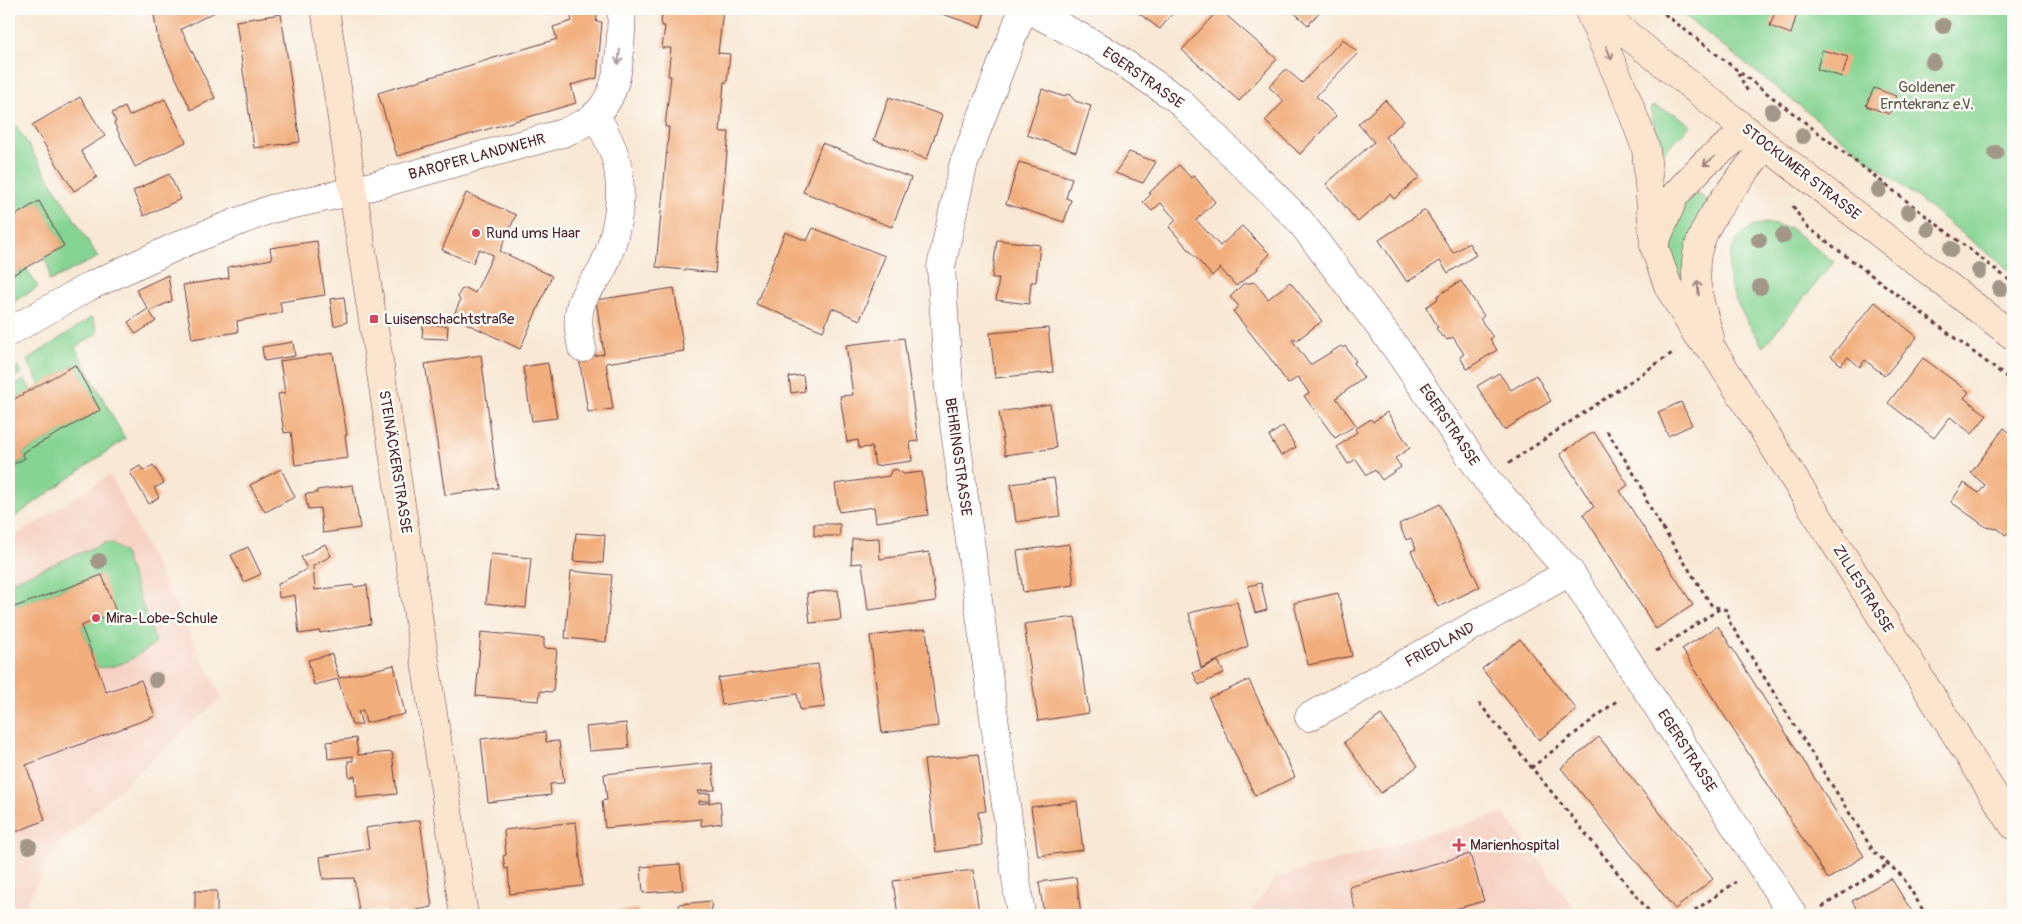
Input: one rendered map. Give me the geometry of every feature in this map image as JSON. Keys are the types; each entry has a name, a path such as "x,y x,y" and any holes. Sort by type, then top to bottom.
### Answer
{"main road":[{"name":"STEINÄCKERSTRASSE","path":"324,9 354,190 464,915"},
{"name":"STOCKUMER STRASSE","path":"1588,9 1618,28 1756,138 2013,336"},
{"name":"ZILLESTRASSE","path":"1588,9 1625,93 1646,149 1654,246 1668,286 2013,825"},
{"path":"1654,246 1675,195 1705,163 1756,138"},
{"name":"ZILLESTRASSE","path":"1706,344 1696,263 1700,238 1756,138"}],"street":[{"name":"BAROPER LANDWEHR","path":"354,190 563,133 596,114 611,94 619,58 622,9"},
{"name":"BEHRINGSTRASSE","path":"1022,915 949,387 941,267 963,166 1023,9"},
{"name":"EGERSTRASSE","path":"1028,9 1103,49 1177,99 1300,221 1396,348 1486,479 1570,572 1805,913"},
{"path":"582,348 577,314 586,293 603,270 619,210 620,182 614,154 596,114"},
{"path":"9,332 88,286 186,242 271,210 354,190"},
{"name":"FRIEDLAND","path":"1309,717 1570,572"}],"path":[{"path":"1658,9 2013,283"},
{"path":"1805,225 2013,382"},
{"path":"1486,479 1706,344"},
{"path":"1607,431 1641,485 1647,502 1655,516 1712,606 1722,607 1727,610 1730,623 1874,852 1902,876 1926,915"},
{"path":"1653,653 1722,607"},
{"path":"1531,768 1626,692"},
{"path":"1479,703 1652,915"},
{"path":"1805,913 1888,864"},
{"path":"1688,915 1737,882"}],"shaded area":[{"name":"Mira-Lobe-Schule","path":"110,475 222,697 55,847 21,915 9,915 9,540"},
{"name":"Marienhospital","path":"1504,813 1579,915 1248,915 1276,878"}],"green space":[{"name":"Goldener Erntekranz e.V.","path":"1676,9 2013,9 2013,273"},
{"path":"1654,106 1675,114 1691,125 1661,155 1650,109"},
{"path":"12,119 98,257 49,281 49,268 43,257 64,246 39,202 9,219 9,121"},
{"path":"1697,193 1710,202 1685,285 1678,288 1671,261 1671,250 1682,211 1691,197"},
{"path":"1765,223 1790,228 1834,262 1763,347 1736,300 1731,287 1729,261 1733,248 1742,234 1749,228"},
{"path":"26,268 38,287 9,305 9,277"},
{"path":"92,317 98,330 95,335 75,347 125,439 13,518 9,510 9,467 25,459 22,453 100,410 75,365 40,385 27,360"},
{"path":"18,366 22,373 13,378 17,384 25,380 31,390 9,402 9,372"},
{"path":"104,543 112,544 123,551 156,643 121,664 97,667 81,626 115,612 101,575 9,609 9,583"}],"building":[{"path":"153,9 221,9 181,29 215,98 191,110 158,40"},
{"path":"568,9 599,9 596,22 602,22 597,78 571,85 576,103 397,156 378,93 557,39 553,27 572,21"},
{"path":"662,9 723,10 718,53 730,54 727,82 724,82 720,132 729,132 715,273 656,267 669,127 665,127 671,76 668,76 671,48 662,48 665,26 661,26"},
{"path":"928,9 986,9 980,27"},
{"path":"1133,9 1176,9 1160,29"},
{"path":"1219,9 1277,59 1239,101 1182,50"},
{"path":"1290,9 1322,9 1308,25"},
{"path":"1776,9 1785,9 1797,14 1791,34 1770,26"},
{"path":"281,14 300,142 254,148 236,21"},
{"path":"1343,39 1358,53 1316,96 1336,116 1300,154 1265,121 1284,101 1269,87 1286,69 1302,83"},
{"path":"1822,50 1848,57 1842,77 1817,69"},
{"path":"1874,88 1896,96 1889,114 1866,106"},
{"path":"1042,89 1062,96 1069,94 1075,101 1091,106 1076,152 1027,135"},
{"path":"80,97 105,136 81,151 97,177 74,191 32,125"},
{"path":"889,97 942,115 927,159 874,140"},
{"path":"165,99 186,142 135,167 114,123 116,122 112,113 125,107 129,116"},
{"path":"1385,100 1404,121 1385,137 1420,177 1394,199 1390,194 1358,222 1326,184 1374,142 1358,124"},
{"path":"822,143 911,178 892,227 803,192"},
{"path":"1129,152 1156,162 1143,183 1115,173"},
{"path":"1019,162 1072,178 1066,198 1071,200 1064,222 1006,204"},
{"path":"1179,165 1191,178 1194,176 1215,202 1196,220 1220,246 1242,226 1270,254 1258,269 1236,286 1220,268 1212,276 1169,227 1176,220 1161,203 1152,211 1143,202 1151,194 1149,193"},
{"path":"169,174 181,199 144,216 133,191"},
{"path":"466,193 516,215 500,251 552,276 520,349 453,317 460,301 458,296 461,290 466,288 475,293 493,255 479,249 473,263 442,250"},
{"path":"39,201 64,246 9,277 9,219"},
{"path":"1425,210 1453,253 1469,243 1476,255 1448,273 1440,261 1407,282 1379,240"},
{"path":"813,228 885,256 860,320 832,308 823,331 756,304 785,232 807,241"},
{"path":"997,240 1040,245 1036,282 1031,282 1029,304 996,300 999,278 992,278"},
{"path":"317,241 325,295 280,302 282,313 237,321 238,332 192,339 183,285 229,278 228,267 272,259 270,248"},
{"path":"168,275 172,301 149,311 156,321 136,334 128,322 148,309 136,290"},
{"path":"1461,281 1484,316 1480,319 1493,337 1490,339 1497,350 1467,369 1460,357 1464,354 1453,337 1447,340 1444,336 1442,337 1426,307 1438,299 1437,296"},
{"path":"1255,282 1268,299 1290,282 1322,321 1296,341 1295,338 1292,340 1310,365 1341,346 1343,348 1345,346 1356,361 1353,363 1364,378 1336,398 1356,425 1335,438 1304,396 1309,393 1298,377 1288,384 1233,311 1239,306 1230,297 1243,284"},
{"path":"674,288 684,351 606,363 613,409 588,412 579,358 604,354 596,300"},
{"path":"344,297 347,322 334,326 330,299"},
{"path":"1875,302 1917,337 1885,376 1865,360 1860,367 1848,357 1841,365 1831,356"},
{"path":"423,324 448,326 447,339 422,338"},
{"path":"1048,328 1053,372 995,378 990,333"},
{"path":"904,338 918,441 910,442 912,461 875,466 872,447 859,448 858,440 847,442 840,396 853,395 846,345"},
{"path":"293,342 295,356 264,361 262,347"},
{"path":"333,353 347,435 345,435 348,458 295,465 291,432 284,433 278,394 285,393 280,361"},
{"path":"481,355 498,488 445,495 425,364"},
{"path":"1923,358 1969,392 1964,398 1987,415 1972,434 1950,417 1934,438 1888,403"},
{"path":"548,363 557,418 532,421 523,367"},
{"path":"75,365 100,410 22,453 25,458 9,467 9,402"},
{"path":"1499,373 1511,390 1536,375 1551,401 1504,430 1477,386"},
{"path":"803,375 805,391 791,393 789,377"},
{"path":"1681,402 1692,425 1668,436 1658,412"},
{"path":"1050,404 1056,448 1005,455 999,412"},
{"path":"1387,412 1410,448 1395,458 1401,467 1382,480 1375,470 1367,475 1356,459 1348,464 1337,447 1357,432 1355,429 1371,419 1373,422"},
{"path":"1283,426 1296,447 1281,456 1269,436"},
{"path":"2004,428 2013,435 2013,526 2006,535 1998,529 1986,527 1951,502 1964,483 1979,493 1985,485 1971,473"},
{"path":"1594,432 1628,485 1620,491 1693,605 1656,629 1583,514 1594,507 1560,454"},
{"path":"153,465 164,483 154,488 159,497 149,504 130,472 140,466 143,471"},
{"path":"281,469 295,497 265,512 250,485"},
{"path":"896,469 904,474 922,472 928,515 876,522 874,507 839,512 835,484 889,476 891,471"},
{"path":"1054,478 1060,516 1016,522 1011,484"},
{"path":"353,485 360,528 323,533 320,508 308,509 305,494 317,493 317,490"},
{"path":"1440,504 1480,587 1438,607 1411,551 1416,549 1411,538 1406,540 1399,524"},
{"path":"814,524 840,524 840,536 814,536"},
{"path":"576,533 605,535 603,563 573,561"},
{"path":"879,538 880,559 929,552 936,601 868,610 862,563 851,564 852,539"},
{"path":"325,544 331,556 313,566 315,590 367,585 371,624 320,633 320,631 299,634 295,595 279,598 278,584 307,569 301,557"},
{"path":"1069,544 1074,585 1023,592 1017,551"},
{"path":"248,547 261,574 244,582 231,555"},
{"path":"491,554 531,558 526,608 486,603"},
{"path":"571,571 612,575 606,642 565,638"},
{"path":"102,575 116,612 81,626 106,692 141,680 155,716 26,765 45,820 9,835 9,609"},
{"path":"1261,583 1267,610 1255,613 1248,586"},
{"path":"838,590 841,620 810,623 807,593"},
{"path":"1338,593 1352,656 1308,665 1294,603"},
{"path":"1237,602 1248,646 1201,668 1189,613"},
{"path":"1075,617 1089,713 1038,721 1024,624"},
{"path":"1718,626 1864,856 1828,879 1682,649"},
{"path":"926,629 938,726 882,733 870,636"},
{"path":"481,632 544,638 544,648 557,649 553,692 540,691 539,701 476,696"},
{"path":"1520,639 1577,710 1539,740 1482,669"},
{"path":"332,654 339,678 394,665 405,714 366,723 363,710 358,711 362,725 352,725 338,679 314,685 308,660"},
{"path":"1218,661 1224,673 1199,685 1193,673"},
{"path":"818,664 825,707 800,710 797,694 722,705 718,678"},
{"path":"1249,680 1295,777 1255,796 1209,698"},
{"path":"1381,715 1418,766 1381,793 1344,742"},
{"path":"626,723 629,748 589,751 586,727"},
{"path":"545,732 546,742 559,741 564,783 550,784 551,795 488,802 481,739"},
{"path":"1599,737 1713,879 1675,909 1561,768"},
{"path":"356,738 358,755 392,752 397,794 357,798 355,776 349,777 348,761 353,761 353,756 328,759 327,742"},
{"path":"978,754 986,811 978,812 982,845 936,852 924,760"},
{"path":"712,763 715,790 698,791 698,794 710,793 710,801 699,801 699,804 720,801 722,823 701,826 701,819 605,828 602,801 607,800 604,774"},
{"path":"1077,801 1083,850 1038,856 1031,807"},
{"path":"420,820 432,907 416,910 417,915 405,915 404,911 386,914 386,910 359,911 354,878 323,879 320,857 369,849 366,828"},
{"path":"576,822 583,886 510,894 508,868 505,869 503,856 506,855 504,830"},
{"path":"1470,854 1484,901 1433,915 1357,915 1349,887"},
{"path":"680,864 683,890 643,893 641,867"},
{"path":"973,870 979,913 962,915 898,915 893,881"},
{"path":"1076,877 1081,915 1044,915 1039,882"},
{"path":"1891,878 1914,915 1860,915 1852,901"},
{"path":"195,891 217,891 217,914 195,914"},
{"path":"711,901 712,915 680,915 679,904"},
{"path":"638,909 639,915 612,915 611,912"},
{"path":"1740,909 1744,915 1730,915"},
{"path":"359,911 359,915 313,915 313,912"}],"place":[{"name":"Rund ums Haar","path":"476,233"},
{"name":"Luisenschachtstraße","path":"374,319"},
{"name":"Mira-Lobe-Schule","path":"96,618"},
{"name":"Marienhospital","path":"1459,845"}]}
